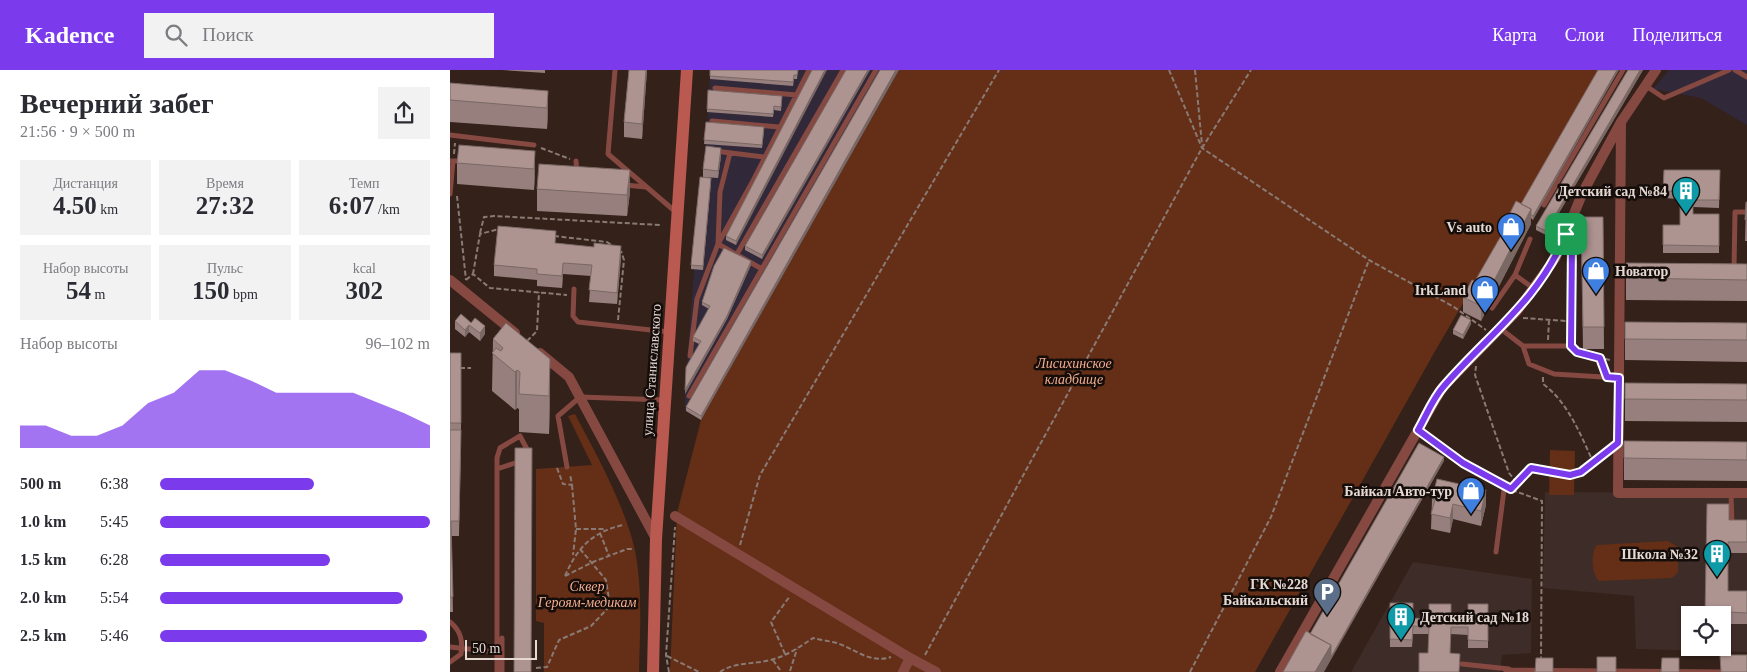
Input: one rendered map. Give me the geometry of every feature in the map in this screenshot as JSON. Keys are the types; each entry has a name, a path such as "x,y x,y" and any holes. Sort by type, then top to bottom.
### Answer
{"main road":[{"name":"улица Станиславского","path":"653,672 656,539 687,70"}],"street":[{"path":"1280,672 1442,388 1517,311 1556,257 1583,192 1621,122 1656,70"},
{"path":"1621,122 1624,271 1619,362 1618,493 1747,493"},
{"path":"450,280 463,284 529,345 569,377 656,539"},
{"path":"676,516 906,656 919,668 936,672"},
{"path":"903,672 906,656"}],"lane":[{"path":"615,70 608,154 677,214"},
{"path":"690,356 697,299 718,244 809,70"},
{"path":"737,254 843,70"},
{"path":"689,396 876,70"},
{"path":"1544,205 1623,70"},
{"path":"1646,85 1664,98 1729,70"},
{"path":"1735,70 1747,76"},
{"path":"715,88 796,95"},
{"path":"712,121 779,127"},
{"path":"453,136 534,145"},
{"path":"708,150 764,157"},
{"path":"718,244 720,192 730,153"},
{"path":"450,194 451,161 473,162"},
{"path":"576,161 577,181"},
{"path":"617,184 646,187"},
{"path":"1734,272 1735,212 1747,212"},
{"path":"1492,308 1515,275 1530,239"},
{"path":"718,244 762,269"},
{"path":"1724,272 1740,272"},
{"path":"1515,275 1533,288"},
{"path":"574,289 573,316 578,322 669,332"},
{"path":"1523,346 1571,346 1572,296"},
{"path":"1497,332 1511,337 1523,346 1529,364 1543,370 1554,374 1619,378"},
{"path":"568,468 558,416 580,397 665,400"},
{"path":"1418,430 1463,463 1493,478 1503,486 1496,552"},
{"path":"497,469 521,462 529,453 520,436 500,448 497,469 497,672"},
{"path":"1731,493 1732,525"},
{"path":"450,622 455,626 463,641 461,654 450,662"},
{"path":"502,638 502,672"},
{"path":"450,648 496,652"},
{"path":"1462,664 1529,671 1736,672"},
{"path":"1506,672 1506,670 1513,670"}],"path":[{"path":"738,552 760,475 998,70"},
{"path":"1169,70 1202,148 1369,260 1497,332"},
{"path":"1195,70 1202,148"},
{"path":"919,668 1202,148 1251,70"},
{"path":"451,161 453,136"},
{"path":"534,145 576,161"},
{"path":"450,194 457,194 463,284"},
{"path":"463,284 473,274 484,217 660,224"},
{"path":"480,234 497,229 506,230"},
{"path":"1566,234 1572,243 1572,296"},
{"path":"552,236 607,242 622,251 624,260 618,327"},
{"path":"1190,672 1271,517 1369,260"},
{"path":"473,274 490,288 574,296"},
{"path":"529,345 537,332 539,292"},
{"path":"1511,337 1522,318 1571,321"},
{"path":"1548,346 1549,320"},
{"path":"1571,346 1577,352 1619,362"},
{"path":"1478,352 1475,375 1510,473 1517,483"},
{"path":"1600,358 1607,377"},
{"path":"453,368 471,368"},
{"path":"1543,370 1543,384 1554,392 1584,441 1593,463"},
{"path":"1541,670 1542,501 1511,489 1531,468 1570,475 1581,472 1618,443"},
{"path":"557,468 563,484 572,485"},
{"path":"568,468 572,485 576,529 573,556 565,576 593,562 633,550"},
{"path":"669,672 666,655 676,516"},
{"path":"576,529 606,529 623,525"},
{"path":"573,556 606,529"},
{"path":"600,533 610,556"},
{"path":"536,668 547,667 559,640 591,626 610,606 606,580 593,562 580,549"},
{"path":"785,654 771,622 796,588"},
{"path":"720,672 728,667 773,660 798,648 813,638 838,643 858,654 882,660 906,656"},
{"path":"790,671 798,648"},
{"path":"666,655 698,672"},
{"path":"773,660 780,670"}],"shaded area":[{"path":"710,70 899,70 701,420 685,410 685,390 694,270 691,269 700,181 702,181 706,154"},
{"path":"1669,70 1747,70 1747,125 1701,98 1653,89"},
{"path":"1545,492 1747,493 1747,652 1731,652 1731,606 1681,606 1681,650 1636,649 1634,596 1543,588"},
{"path":"1413,562 1532,579 1531,653 1502,655 1500,672 1351,672"}],"green space":[{"name":"Лисихинское кладбище","path":"899,70 1599,70 1434,353 1255,672 670,672 677,513 701,420"},
{"name":"Сквер Героям-медикам","path":"575,414 612,487 625,517 634,548 640,601 639,672 544,672 544,623 536,621 536,469 592,465 568,416"},
{"path":"1550,450 1575,451 1574,495 1549,495"},
{"path":"1668,541 1678,547 1678,572 1672,578 1599,581 1595,574 1593,569 1593,553 1597,545"}],"building":[{"path":"629,70 646,70 642,124 624,122"},
{"path":"710,70 798,70 797,75 794,75 793,82 710,76"},
{"path":"812,70 825,70 736,241 726,236"},
{"path":"846,70 868,70 762,255 745,246"},
{"path":"880,70 896,70 701,416 686,407"},
{"path":"1598,70 1617,70 1533,216 1531,215 1531,209 1521,204"},
{"path":"1628,70 1640,70 1546,231 1536,226"},
{"path":"450,83 548,91 547,108 450,100"},
{"path":"708,90 782,96 781,107 774,106 773,114 707,109"},
{"path":"706,122 764,127 762,145 704,140"},
{"path":"459,145 535,151 534,169 457,163"},
{"path":"706,146 721,148 718,171 703,169"},
{"path":"539,164 630,170 627,195 537,189"},
{"name":"Детский сад №84","path":"1664,170 1720,170 1719,200 1693,200 1693,214 1719,214 1719,246 1663,245 1663,225 1680,225 1680,191 1663,191"},
{"path":"700,177 711,178 703,266 691,265"},
{"path":"1516,201 1531,209 1481,306 1463,297 1472,280 1475,281 1509,222 1506,221"},
{"path":"1746,202 1747,220 1745,220"},
{"path":"1581,217 1603,217 1604,327 1583,327"},
{"path":"498,226 556,231 555,243 594,247 594,243 621,246 617,293 589,290 592,265 563,263 562,276 537,274 537,269 494,265"},
{"path":"724,248 751,261 727,316 685,390 686,367 701,341 693,337 710,306 702,302 714,266"},
{"path":"1626,263 1747,264 1747,280 1626,278"},
{"path":"461,314 471,323 475,318 485,326 480,333 469,325 465,330 455,321"},
{"path":"1461,315 1471,320 1463,335 1453,330"},
{"path":"1625,322 1747,323 1747,340 1625,339"},
{"path":"506,323 550,359 549,396 519,394 520,372 517,370 515,372 492,353 496,348 501,351 503,348 493,339"},
{"path":"450,353 461,353 461,423 450,423"},
{"path":"1625,383 1747,384 1747,400 1625,399"},
{"path":"450,430 461,430 459,521 451,521 453,597 450,597"},
{"path":"1624,441 1747,442 1747,460 1624,458"},
{"path":"1419,443 1444,457 1331,657 1331,645 1310,634"},
{"path":"515,448 532,448 531,672 514,672"},
{"path":"1437,479 1486,490 1481,511 1453,504 1450,518 1431,514 1435,500 1432,499"},
{"name":"Школа №32","path":"1707,504 1729,504 1729,520 1747,520 1747,542 1728,542 1728,591 1747,591 1747,613 1731,612 1731,606 1705,606"},
{"name":"Детский сад №18","path":"1390,603 1413,603 1413,618 1429,619 1429,604 1451,604 1451,619 1468,619 1468,604 1488,604 1488,641 1468,640 1468,627 1451,627 1450,653 1460,654 1459,672 1419,672 1419,653 1428,653 1429,627 1413,626 1412,640 1390,639"},
{"path":"1306,631 1331,645 1315,672 1283,672"},
{"path":"1747,655 1747,672 1721,672 1720,656"},
{"path":"1597,657 1616,657 1616,672 1597,672"},
{"path":"1536,658 1553,658 1553,672 1535,672"},
{"path":"1662,658 1679,658 1679,672 1661,672"}],"place":[{"name":"Детский сад №84","path":"1686,215"},
{"name":"Vs auto","path":"1511,251"},
{"name":"Новатор","path":"1596,295"},
{"name":"IrkLand","path":"1485,314"},
{"name":"Байкал Авто-тур","path":"1471,515"},
{"name":"Школа №32","path":"1717,578"},
{"name":"ГК №228 Байкальский","path":"1327,616"},
{"name":"Детский сад №18","path":"1401,641"}],"route":[{"path":"1566,234 1572,243 1571,346 1577,352 1600,358 1607,377 1619,378 1618,443 1581,472 1570,475 1531,468 1511,489 1463,463 1418,430 1442,388 1517,311 1556,257 1566,234"}]}
